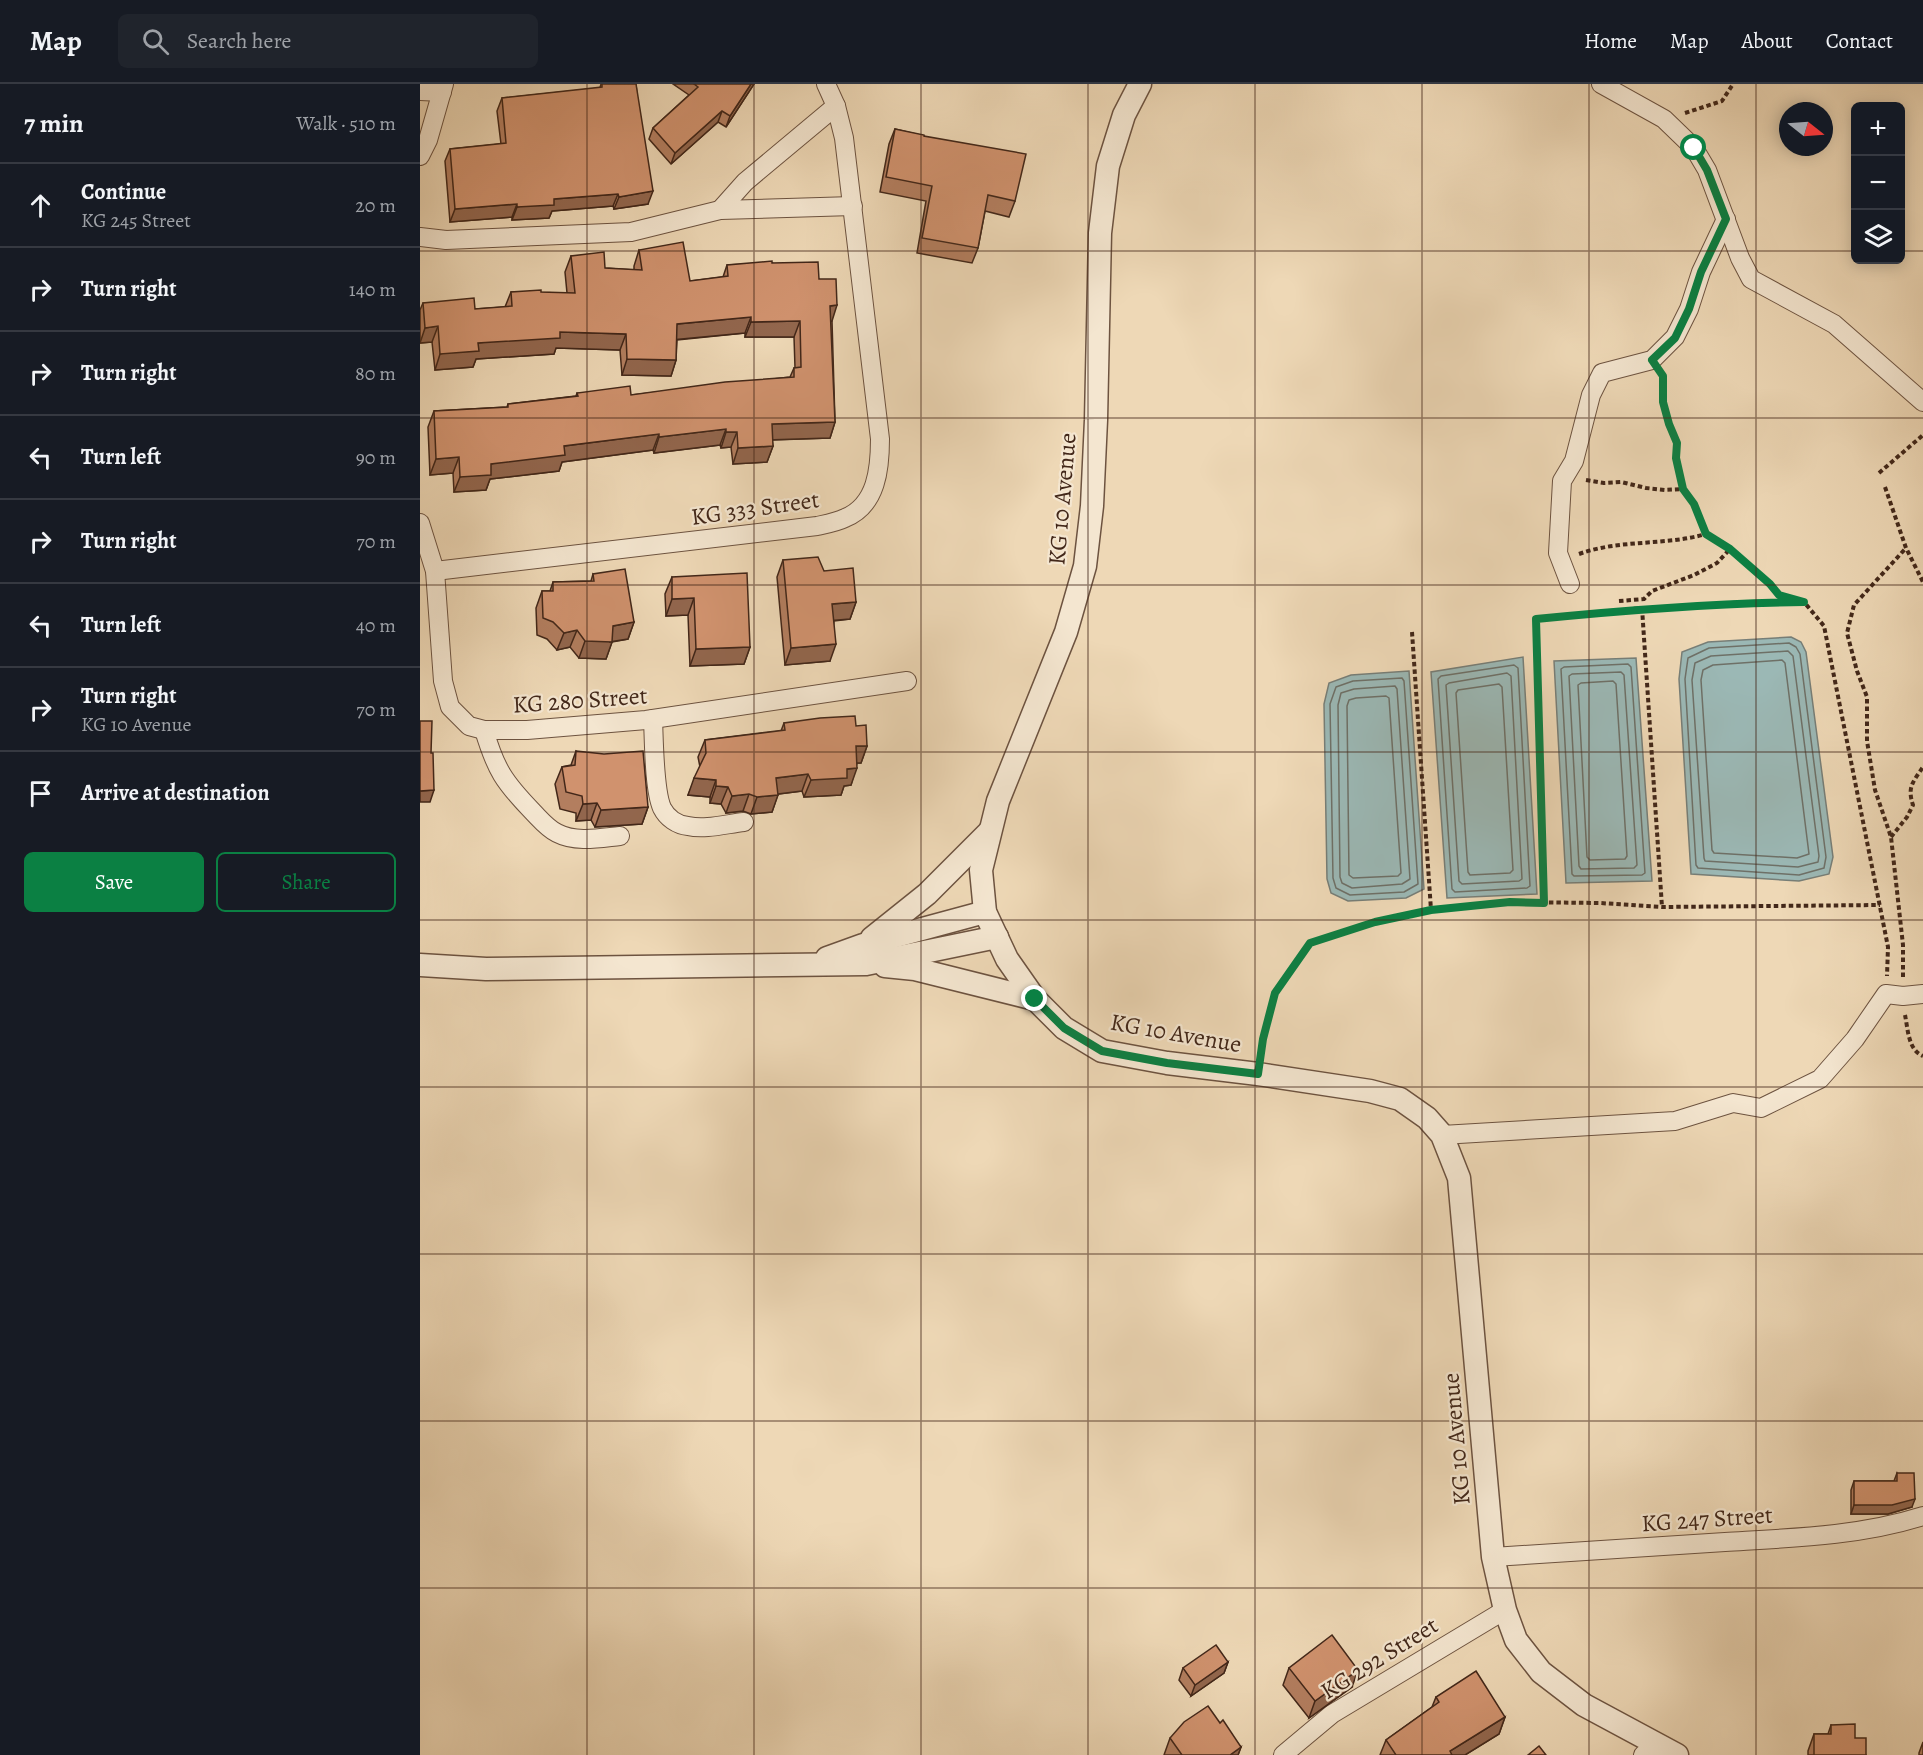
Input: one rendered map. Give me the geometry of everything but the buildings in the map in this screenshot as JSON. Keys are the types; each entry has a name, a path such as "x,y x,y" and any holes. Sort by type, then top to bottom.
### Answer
{"street":[{"name":"KG 333 Street","path":"435,571 817,526 847,518 864,505 875,486 880,466 880,439 844,138 836,106 826,84"},
{"name":"KG 10 Avenue","path":"1140,84 1124,115 1108,166 1100,233 1095,441 1092,506 1085,566 1066,632 998,801 981,870 985,912 1007,959 1035,999 1064,1028 1102,1051 1167,1063 1370,1091 1400,1099 1427,1118 1442,1135 1459,1178 1493,1557 1505,1610 1516,1640 1541,1672 1584,1705 1649,1750 1677,1755"},
{"path":"1601,84 1665,119 1694,148 1707,170 1740,258 1751,279 1834,324 1923,402"},
{"path":"420,91 443,88 428,140 420,156"},
{"path":"720,210 745,182 836,106"},
{"path":"420,237 446,240 631,232 720,210 853,206"},
{"path":"1570,584 1558,553 1562,481 1574,461 1591,395 1602,373 1652,360 1675,338 1689,309 1701,272 1726,219"},
{"name":"KG 280 Street","path":"420,523 435,571 443,681 450,708 469,726 484,730 527,730 653,720 907,681"},
{"path":"653,720 656,773 661,806 671,819 690,827 744,822"},
{"path":"484,730 498,771 511,790 546,825 558,833 575,838 620,836"},
{"path":"865,954 990,831"},
{"path":"865,954 985,912"},
{"path":"420,965 486,969 809,964 865,954 997,937"},
{"path":"865,954 1035,999"},
{"path":"1442,1135 1675,1121 1733,1103 1761,1108 1820,1078 1894,995 1923,994"},
{"name":"KG 247 Street","path":"1493,1557 1759,1540 1845,1532 1900,1524 1923,1516"},
{"name":"KG 292 Street","path":"1283,1755 1332,1714 1505,1610"}],"path":[{"path":"1665,119 1722,101 1733,84"},
{"path":"1652,360 1663,376 1663,402 1677,443 1676,458 1683,489 1694,504 1706,534 1730,549 1770,584 1779,595 1804,602 1824,626 1880,905 1894,995 1903,1007 1911,1045 1918,1054 1923,1056"},
{"path":"1878,473 1923,435"},
{"path":"1574,461 1576,487 1588,479 1604,483 1621,482 1646,488 1683,489"},
{"path":"1885,487 1906,548 1923,582"},
{"path":"1561,561 1586,552 1636,543 1685,540 1706,534"},
{"path":"1894,995 1903,945 1891,837 1875,790 1867,741 1867,697 1847,633 1854,605 1906,548"},
{"path":"1619,601 1644,599 1652,591 1694,575 1717,563 1730,549"},
{"path":"1544,903 1536,619 1642,608 1663,609 1726,603 1804,602"},
{"path":"1642,608 1662,907"},
{"path":"1412,632 1431,910"},
{"path":"1891,837 1914,805 1909,793 1923,767"},
{"path":"1258,1074 1263,1039 1275,993 1310,943 1375,922 1431,910 1510,902 1662,907 1880,905"}],"water":[{"path":"1791,637 1801,642 1806,652 1833,857 1829,874 1799,881 1691,874 1679,679 1682,652 1708,642"},
{"path":"1523,657 1537,894 1447,898 1431,672"},
{"path":"1636,658 1652,881 1566,883 1554,661"},
{"path":"1409,671 1424,889 1406,898 1348,901 1331,893 1327,879 1324,704 1329,683 1351,675"}],"route":[{"path":"1035,999 1064,1028 1102,1051 1167,1063 1258,1074 1263,1039 1275,993 1310,943 1375,922 1431,910 1510,902 1544,903 1536,619 1642,608 1663,609 1726,603 1804,602 1779,595 1770,584 1730,549 1706,534 1694,504 1683,489 1676,458 1677,443 1663,402 1663,376 1652,360 1675,338 1689,309 1701,272 1726,219 1707,170 1694,148"}]}
